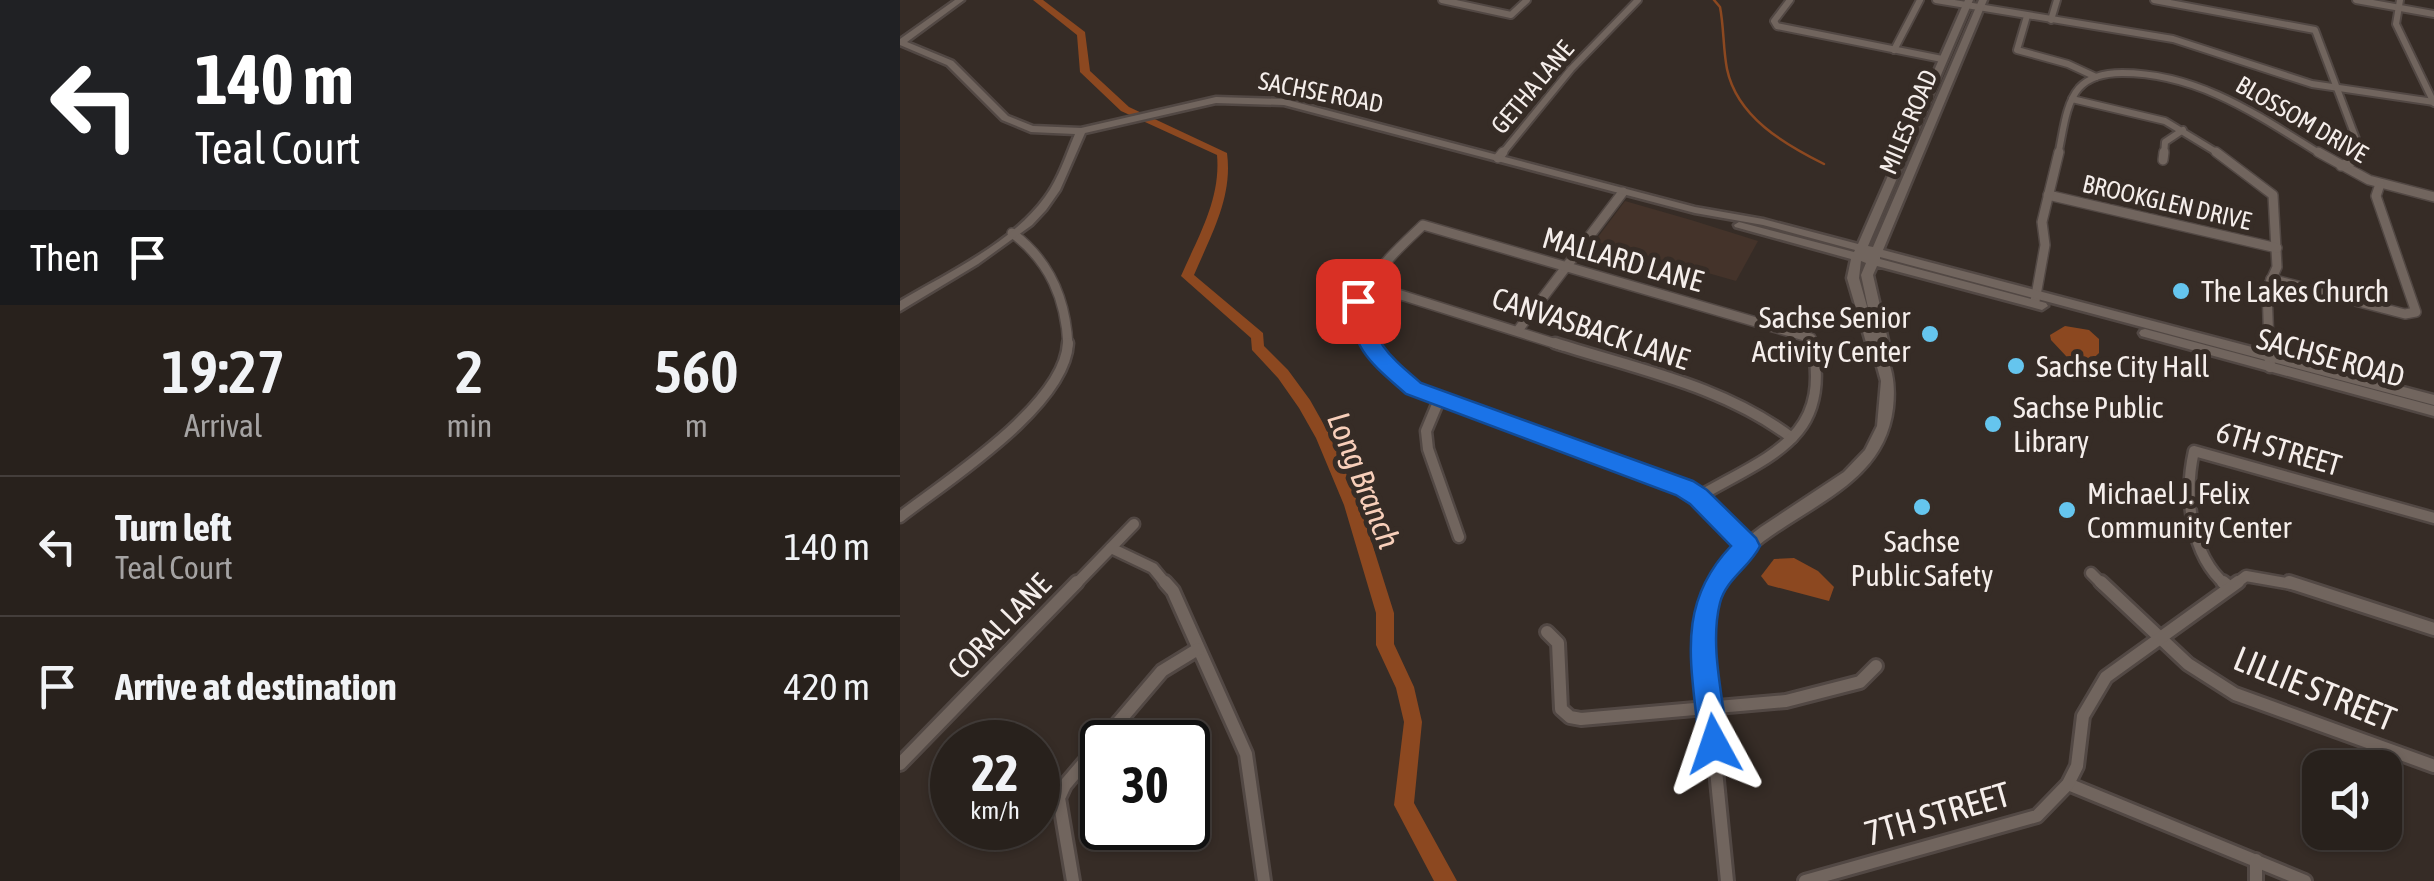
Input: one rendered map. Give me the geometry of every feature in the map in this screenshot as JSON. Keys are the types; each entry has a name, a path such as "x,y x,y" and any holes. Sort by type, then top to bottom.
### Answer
{"main road":[{"path":"900,42 960,0"},
{"name":"MILES ROAD","path":"1859,253 1968,3"},
{"name":"MILES ROAD","path":"1874,257 1982,4"},
{"name":"SACHSE ROAD","path":"900,42 950,63 1015,124 1042,131 1081,131 1216,100 1266,100 1695,210 1774,236 1859,253 2270,362 2434,400"},
{"path":"1922,104 1938,108"},
{"path":"1710,710 1704,639 1707,603 1721,574 1748,546 1825,495 1864,462 1886,425 1888,383 1853,278 1859,253"},
{"path":"1874,257 1866,282 1884,349 1880,354"},
{"name":"SACHSE ROAD","path":"2270,362 2434,411"}],"street":[{"path":"1442,0 1511,15 1527,0"},
{"name":"GETHA LANE","path":"1498,158 1523,132 1563,78 1638,0"},
{"path":"1790,0 1774,21 1777,26 1942,60"},
{"path":"1894,50 1920,0"},
{"path":"1936,0 1982,4 2026,16 2174,38 2294,78 2434,103"},
{"path":"2051,20 2057,0"},
{"path":"2154,0 2316,30 2358,144 2355,160 2341,166"},
{"path":"2356,0 2400,4 2434,14"},
{"path":"2400,4 2396,24 2434,103"},
{"path":"2026,16 2016,50 2068,64 2096,77"},
{"name":"BLOSSOM DRIVE","path":"2096,77 2140,73 2203,87 2254,111 2341,166 2380,184 2434,197"},
{"path":"2036,300 2045,245 2042,222 2072,99 2078,86 2096,77"},
{"path":"2072,99 2145,114 2183,130 2236,164 2273,195 2277,267 2267,289 2270,362"},
{"path":"2163,160 2165,142 2183,130"},
{"path":"900,307 1012,233 1041,209 1081,131"},
{"path":"2271,279 2405,314 2416,312 2376,196 2380,184"},
{"path":"1519,329 1624,192"},
{"name":"BROOKGLEN DRIVE","path":"2048,194 2277,248"},
{"name":"MALLARD LANE","path":"1366,284 1424,224 1811,338 1819,383 1817,407 1804,428 1792,438"},
{"path":"900,516 1015,423 1051,384 1066,358 1069,340 1051,272 1033,248 1012,233"},
{"path":"1366,284 1358,301 1362,333 1400,379 1439,400 1654,476 1698,497 1748,546"},
{"name":"CANVASBACK LANE","path":"1366,284 1519,329 1724,397 1764,416 1792,438"},
{"path":"1439,400 1426,430 1428,449 1460,537"},
{"path":"1698,497 1792,438"},
{"name":"6TH STREET","path":"2228,586 2210,572 2201,556 2190,472 2194,450 2434,518"},
{"name":"CORAL LANE","path":"900,764 1134,524"},
{"path":"1111,548 1153,568 1168,585 1198,649 1246,754 1264,881"},
{"name":"LILLIE STREET","path":"2091,573 2188,664 2235,694 2434,766"},
{"path":"2305,881 2068,784 2077,766 2082,716 2090,698 2106,676 2228,586 2256,574 2434,629"},
{"path":"1547,632 1558,643 1561,709 1581,720 1786,700 1860,682 1876,666"},
{"path":"1073,881 1060,798 1065,786 1162,671 1198,649"},
{"path":"1710,710 1727,881"},
{"name":"7TH STREET","path":"1805,881 2037,816 2068,784"},
{"path":"2256,860 2256,881"}],"shaded area":[{"path":"1625,201 1758,241 1736,281 1595,241"},
{"path":"2065,326 2089,330 2099,339 2099,353 2080,371 2051,340 2050,335"},
{"path":"1794,558 1818,571 1834,587 1829,601 1768,585 1761,576 1774,559"}],"waterway":[{"name":"Long Branch","path":"1037,0 1082,34 1085,72 1125,109 1222,153 1219,200 1187,276 1258,336 1257,347 1304,404 1339,470 1385,613 1385,645 1405,687 1413,722 1404,805 1446,881"},
{"path":"1714,0 1720,7 1727,69 1741,101 1778,138 1824,164"}],"place":[{"name":"The Lakes Church","path":"2181,291"},
{"name":"Sachse Senior Activity Center","path":"1930,334"},
{"name":"Sachse City Hall","path":"2016,366"},
{"name":"Sachse Public Library","path":"1993,424"},
{"name":"Sachse Public Safety","path":"1922,507"},
{"name":"Michael J. Felix Community Center","path":"2067,510"}],"route":[{"path":"1358,301 1358,323 1370,346 1413,389 1684,488 1748,546 1721,574 1707,603 1704,639 1714,744"}]}
